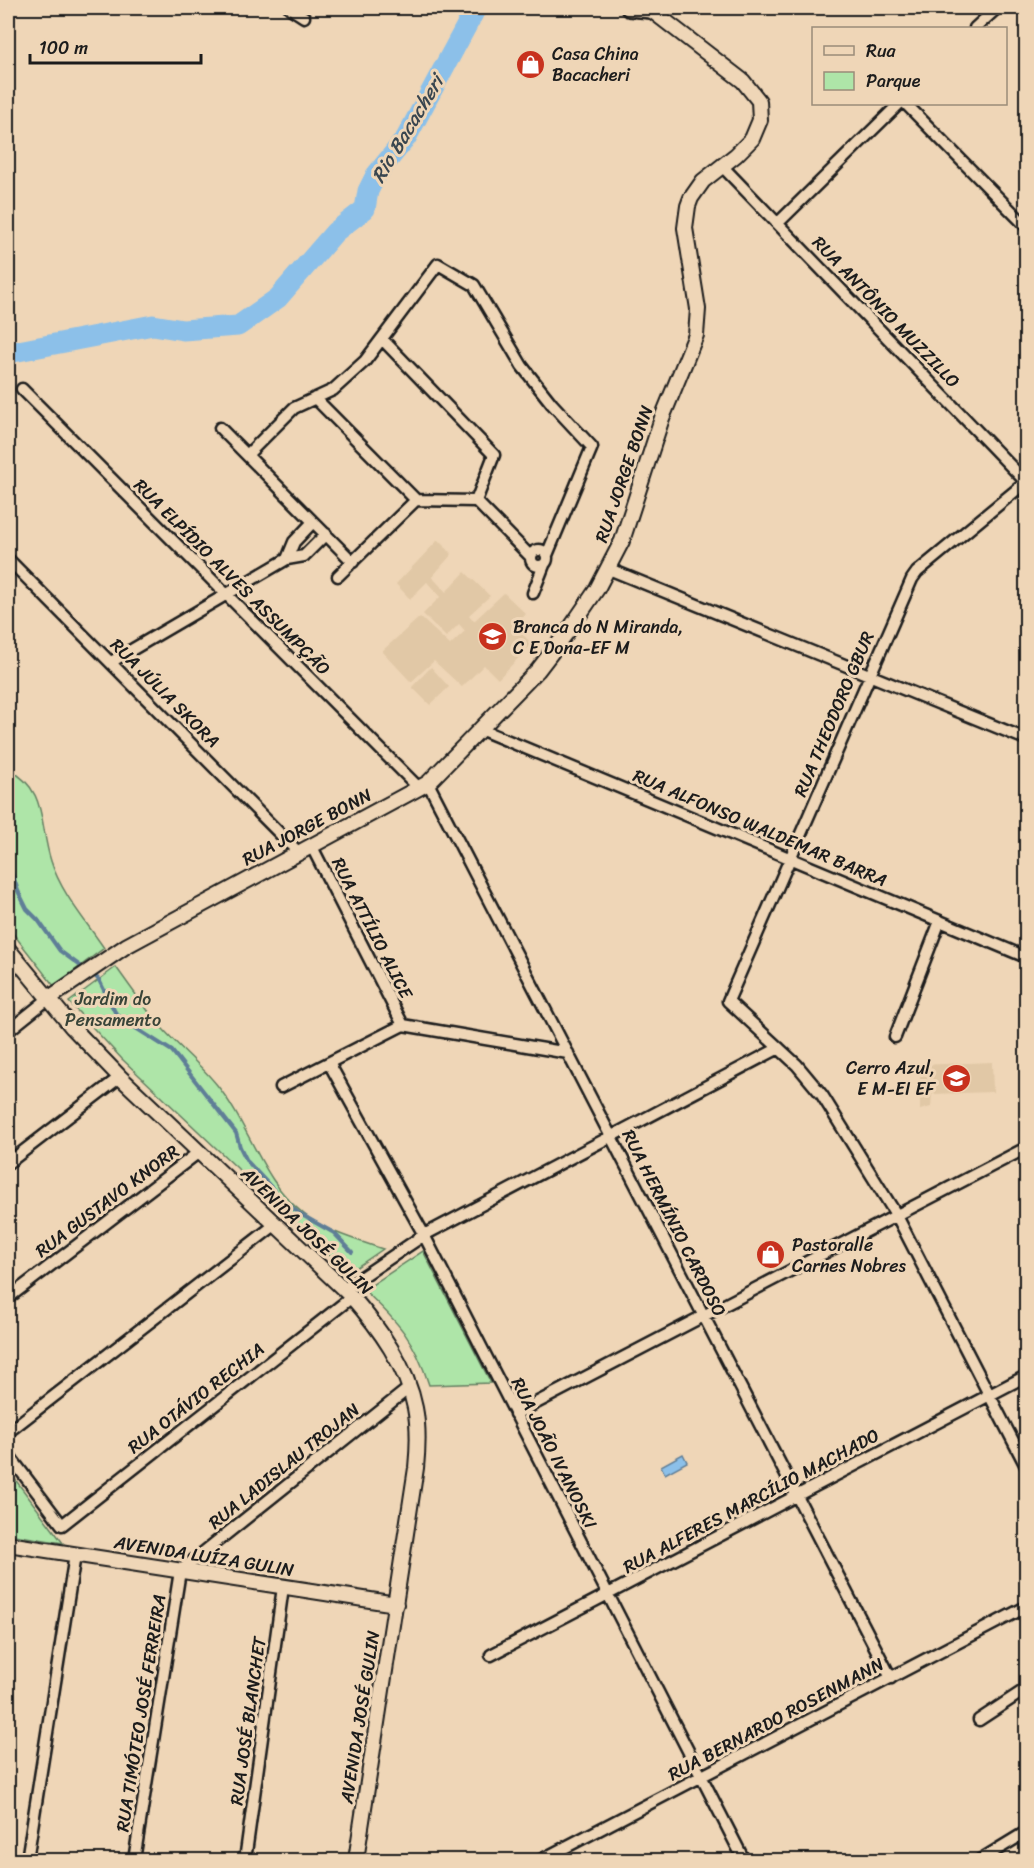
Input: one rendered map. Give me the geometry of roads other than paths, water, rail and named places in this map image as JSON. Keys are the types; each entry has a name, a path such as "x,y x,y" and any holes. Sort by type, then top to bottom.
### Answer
{"main road":[{"path":"629,8 658,9"}],"street":[{"path":"290,8 304,17"},
{"path":"976,27 997,8"},
{"name":"RUA JORGE BONN","path":"48,999 126,946 423,785 482,730 549,656 609,569 622,541 662,418 696,335 698,309 685,228 691,198 703,181 752,139 760,120 759,101 743,81 658,9"},
{"path":"778,223 898,105"},
{"path":"907,105 1026,226"},
{"name":"RUA ANTÔNIO MUZZILLO","path":"722,166 1026,482"},
{"path":"247,455 294,408 338,387 365,361 438,264 474,285 522,366 552,404 592,447 533,593"},
{"path":"383,340 494,455 476,501"},
{"name":"RUA ELPÍDIO ALVES ASSUMPÇÃO","path":"22,389 226,595 423,785"},
{"path":"315,398 416,500 476,501 531,557 534,552 543,551 545,560"},
{"path":"220,428 353,562"},
{"name":"RUA THEODORO GBUR","path":"779,1048 728,1001 907,587 917,572 1026,482"},
{"path":"338,576 416,500"},
{"path":"287,559 294,542 313,522"},
{"path":"111,662 287,559 304,556 326,534"},
{"name":"RUA JÚLIA SKORA","path":"8,559 298,852"},
{"path":"609,569 1026,739"},
{"name":"RUA ALFONSO WALDEMAR BARRA","path":"482,730 1026,957"},
{"name":"RUA HERMÍNIO CARDOSO","path":"423,785 568,1053 891,1678"},
{"name":"RUA ATTÍLIO ALICE","path":"311,845 403,1025"},
{"path":"895,1037 940,921"},
{"name":"AVENIDA JOSÉ GULIN","path":"8,949 48,999 120,1077 348,1293 381,1334 409,1388 417,1421 417,1452 356,1860"},
{"path":"8,1030 48,999"},
{"path":"281,1087 403,1025 568,1053"},
{"path":"779,1048 810,1079 822,1095 897,1216 1026,1466"},
{"name":"RUA OTÁVIO RECHIA","path":"8,1454 62,1525 348,1293 424,1235 779,1048"},
{"name":"RUA JOÃO IVANOSKI","path":"329,1063 424,1235 744,1860"},
{"path":"8,1163 120,1077"},
{"path":"515,1414 1026,1148"},
{"name":"RUA GUSTAVO KNORR","path":"8,1298 199,1152"},
{"path":"8,1432 276,1224"},
{"name":"RUA ALFERES MARCÍLIO MACHADO","path":"491,1655 1026,1376"},
{"name":"RUA LADISLAU TROJAN","path":"180,1571 409,1388"},
{"name":"AVENIDA LUÍZA GULIN","path":"8,1544 396,1604"},
{"path":"27,1860 75,1555"},
{"name":"RUA TIMÓTEO JOSÉ FERREIRA","path":"134,1860 180,1571"},
{"name":"RUA JOSÉ BLANCHET","path":"245,1860 284,1587"},
{"name":"RUA BERNARDO ROSENMANN","path":"541,1860 1026,1607"},
{"path":"979,1720 1026,1689"},
{"path":"980,1860 1001,1856 1026,1832"}],"water":[{"path":"683,1454 687,1462 665,1474 661,1466"}],"waterway":[{"name":"Rio Bacacheri","path":"8,353 153,325 183,330 238,326 278,298 335,232 365,209 368,191 376,175 406,138 476,8"},
{"path":"8,861 27,909 38,920 60,951 86,970"},
{"path":"93,974 99,980 115,1012 123,1020 172,1051 236,1133 247,1161 284,1201 300,1214 334,1233 352,1252"}],"place":[{"name":"Casa China Bacacheri","path":"531,64"},
{"name":"Branca do N Miranda, C E Dona-EF M","path":"492,637"},
{"name":"Cerro Azul, E M-EI EF","path":"956,1078"},
{"name":"Pastoralle Carnes Nobres","path":"771,1255"}],"park label":[{"name":"Jardim do Pensamento","path":"113,1009"}]}
